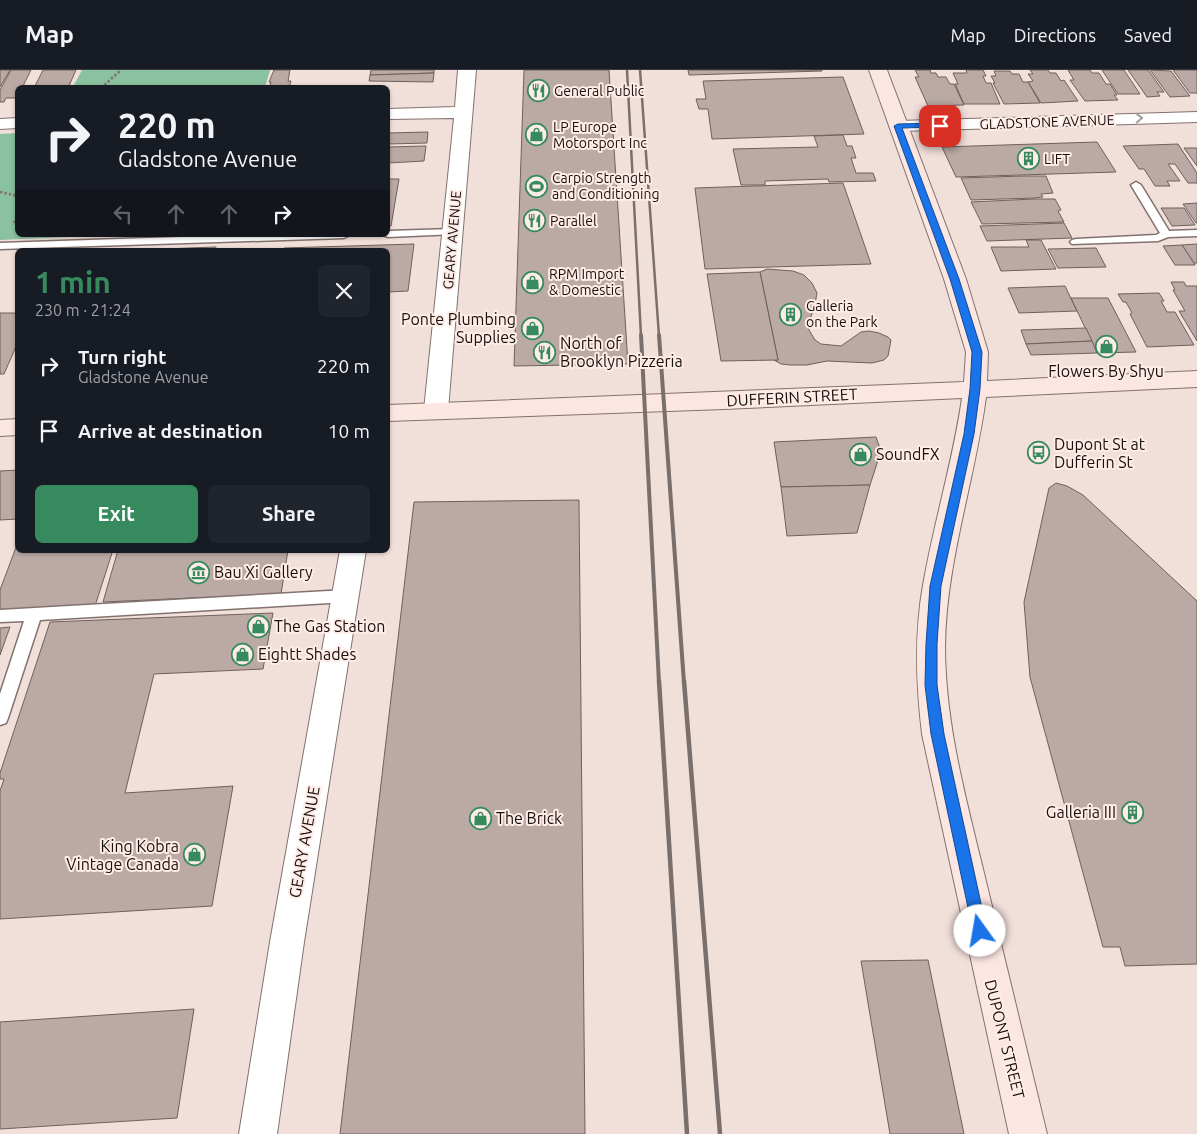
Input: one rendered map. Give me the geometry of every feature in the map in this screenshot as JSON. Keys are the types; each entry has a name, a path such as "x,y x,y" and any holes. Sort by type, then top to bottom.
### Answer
{"main road":[{"name":"DUPONT STREET","path":"878,70 968,320 977,352 975,389 969,434 936,586 931,644 931,685 938,734 958,836 1028,1134"},
{"name":"DUFFERIN STREET","path":"390,413 1197,379"},
{"path":"0,428 15,427"}],"street":[{"name":"GEARY AVENUE","path":"436,410 467,70"},
{"path":"390,114 463,112"},
{"name":"GLADSTONE AVENUE","path":"898,126 1197,117"},
{"path":"0,124 15,123"},
{"name":"GEARY AVENUE","path":"258,1134 287,942 353,553"}],"lane":[{"path":"1136,185 1166,234"},
{"path":"390,234 452,232"},
{"path":"1076,242 1158,238 1166,234 1197,233"},
{"path":"0,246 281,237"},
{"path":"0,616 346,596"},
{"path":"0,718 34,614"}],"path":[{"path":"104,85 121,70"},
{"path":"0,192 15,195"}],"green space":[{"path":"82,70 270,70 266,85 74,85"},
{"path":"15,133 15,237 69,237 0,240 0,134"}],"building":[{"path":"0,70 10,70 0,87"},
{"path":"11,70 31,70 24,85 15,85 15,98 6,98 4,102 0,102 0,90"},
{"path":"43,70 76,70 69,85 36,85"},
{"path":"274,70 290,70 288,81 291,81 290,85 270,85 271,82 269,82"},
{"path":"371,70 434,70 434,73 370,75"},
{"path":"524,70 609,70 628,364 514,366"},
{"path":"688,70 822,70 822,71 689,75"},
{"path":"915,70 930,70 931,73 936,73 938,77 946,77 950,84 954,84 964,105 928,106 915,77 919,77"},
{"path":"966,70 983,70 986,76 983,76 986,83 991,83 1000,104 964,104 955,84 958,84 953,73 967,73"},
{"path":"1030,70 1048,70 1050,73 1056,73 1061,81 1064,80 1078,101 1041,103 1028,82 1033,81 1028,74 1033,74"},
{"path":"1068,70 1090,70 1092,73 1099,73 1106,84 1110,84 1118,100 1085,101 1070,80 1074,80"},
{"path":"1102,70 1124,70 1140,94 1118,94"},
{"path":"1128,70 1148,70 1164,92 1157,92 1160,96 1147,97"},
{"path":"1150,70 1171,71 1190,96 1170,97"},
{"path":"1173,70 1197,70 1197,93 1190,93"},
{"path":"994,71 1010,71 1012,74 1019,74 1023,82 1028,82 1040,103 1004,104 993,83 995,83 991,76 996,76"},
{"path":"434,73 433,82 369,81 370,75"},
{"path":"843,77 864,134 712,139 708,109 699,109 696,99 706,99 703,81"},
{"path":"428,132 427,143 390,144 390,133"},
{"path":"843,135 847,146 852,146 856,158 851,158 856,173 873,173 876,181 829,182 828,179 765,181 765,185 741,185 733,149 818,147 814,136"},
{"name":"LIFT","path":"1097,142 1116,172 956,177 942,147"},
{"path":"1178,144 1197,173 1197,183 1188,183 1175,164 1168,164 1180,181 1167,181 1170,186 1155,186 1144,169 1139,169 1123,146"},
{"path":"426,146 424,161 390,163 390,147"},
{"path":"1184,148 1197,148 1197,166"},
{"path":"1046,176 1053,193 1041,194 1043,197 1035,198 971,200 961,178"},
{"path":"390,179 399,179 391,226"},
{"path":"843,183 871,264 705,269 695,188"},
{"path":"1055,199 1061,210 1058,211 1064,222 982,224 971,202"},
{"path":"1197,203 1197,223 1196,223 1183,204"},
{"path":"1161,208 1184,208 1195,225 1172,226"},
{"path":"1064,223 1072,238 987,241 980,226"},
{"path":"1026,240 1041,240 1056,269 1001,271 991,247 1029,247"},
{"path":"414,244 408,291 390,292 390,248 284,248"},
{"path":"1197,244 1197,263 1194,263 1182,245"},
{"path":"1182,245 1195,265 1175,265 1163,246"},
{"path":"1096,248 1106,267 1058,268 1048,249"},
{"name":"Galleria on the Park","path":"767,269 793,271 804,275 812,283 817,293 809,330 815,340 821,344 841,346 861,332 879,333 891,340 888,356 884,360 872,363 827,361 807,365 790,365 781,364 774,360 778,360 760,272"},
{"path":"760,272 778,360 721,361 707,274"},
{"path":"1171,282 1184,282 1186,286 1197,286 1197,341 1179,311 1185,311 1173,290 1175,290"},
{"path":"1065,286 1077,311 1019,313 1008,288"},
{"path":"1159,293 1164,301 1161,301 1167,312 1175,312 1194,345 1147,347 1126,302 1123,302 1118,294"},
{"path":"1071,298 1108,298 1136,352 1097,353"},
{"path":"0,313 15,313 15,349 4,374 0,374"},
{"path":"1086,328 1092,341 1026,344 1021,330"},
{"path":"1092,341 1097,353 1031,355 1026,344"},
{"path":"876,437 881,451 870,485 781,487 774,442"},
{"path":"15,470 15,519 0,520 0,471"},
{"name":"Galleria III","path":"1056,483 1067,486 1083,495 1197,601 1197,964 1125,966 1120,947 1103,947 1030,677 1024,602 1049,488"},
{"path":"870,485 857,533 787,536 781,487"},
{"name":"The Brick","path":"579,500 585,1134 340,1134 414,502"},
{"path":"15,550 15,553 112,553 95,606 0,610 0,590"},
{"name":"Bau Xi Gallery","path":"117,553 288,553 281,594 103,602"},
{"path":"273,613 263,669 154,674 125,793 233,786 212,906 0,919 0,791 4,779 0,779 0,773 50,622"},
{"path":"10,627 0,655 0,628"},
{"path":"928,960 964,1134 890,1134 861,961"},
{"path":"194,1009 177,1118 0,1129 0,1022"}],"railway":[{"path":"627,70 641,336"},
{"path":"640,70 659,336"},
{"path":"641,335 659,683"},
{"path":"659,335 684,683"},
{"path":"659,681 687,1134"},
{"path":"684,681 720,1134"}],"place":[{"name":"General Public","path":"538,91"},
{"name":"LP Europe Motorsport Inc","path":"537,135"},
{"name":"LIFT","path":"1028,159"},
{"name":"Carpio Strength and Conditioning","path":"536,186"},
{"name":"Parallel","path":"534,221"},
{"name":"RPM Import & Domestic","path":"533,282"},
{"name":"Galleria on the Park","path":"790,314"},
{"name":"Ponte Plumbing Supplies","path":"532,328"},
{"name":"Flowers By Shyu","path":"1106,347"},
{"name":"North of Brooklyn Pizzeria","path":"544,352"},
{"name":"Dupont St at Dufferin St","path":"1038,453"},
{"name":"SoundFX","path":"860,454"},
{"name":"Bau Xi Gallery","path":"198,572"},
{"name":"The Gas Station","path":"258,626"},
{"name":"Eightt Shades","path":"242,654"},
{"name":"Galleria III","path":"1132,812"},
{"name":"The Brick","path":"480,818"},
{"name":"King Kobra Vintage Canada","path":"195,855"}],"route":[{"path":"940,126 898,126 954,279 977,352 975,389 969,434 936,586 931,644 931,685 938,734 958,836 980,931"}]}
